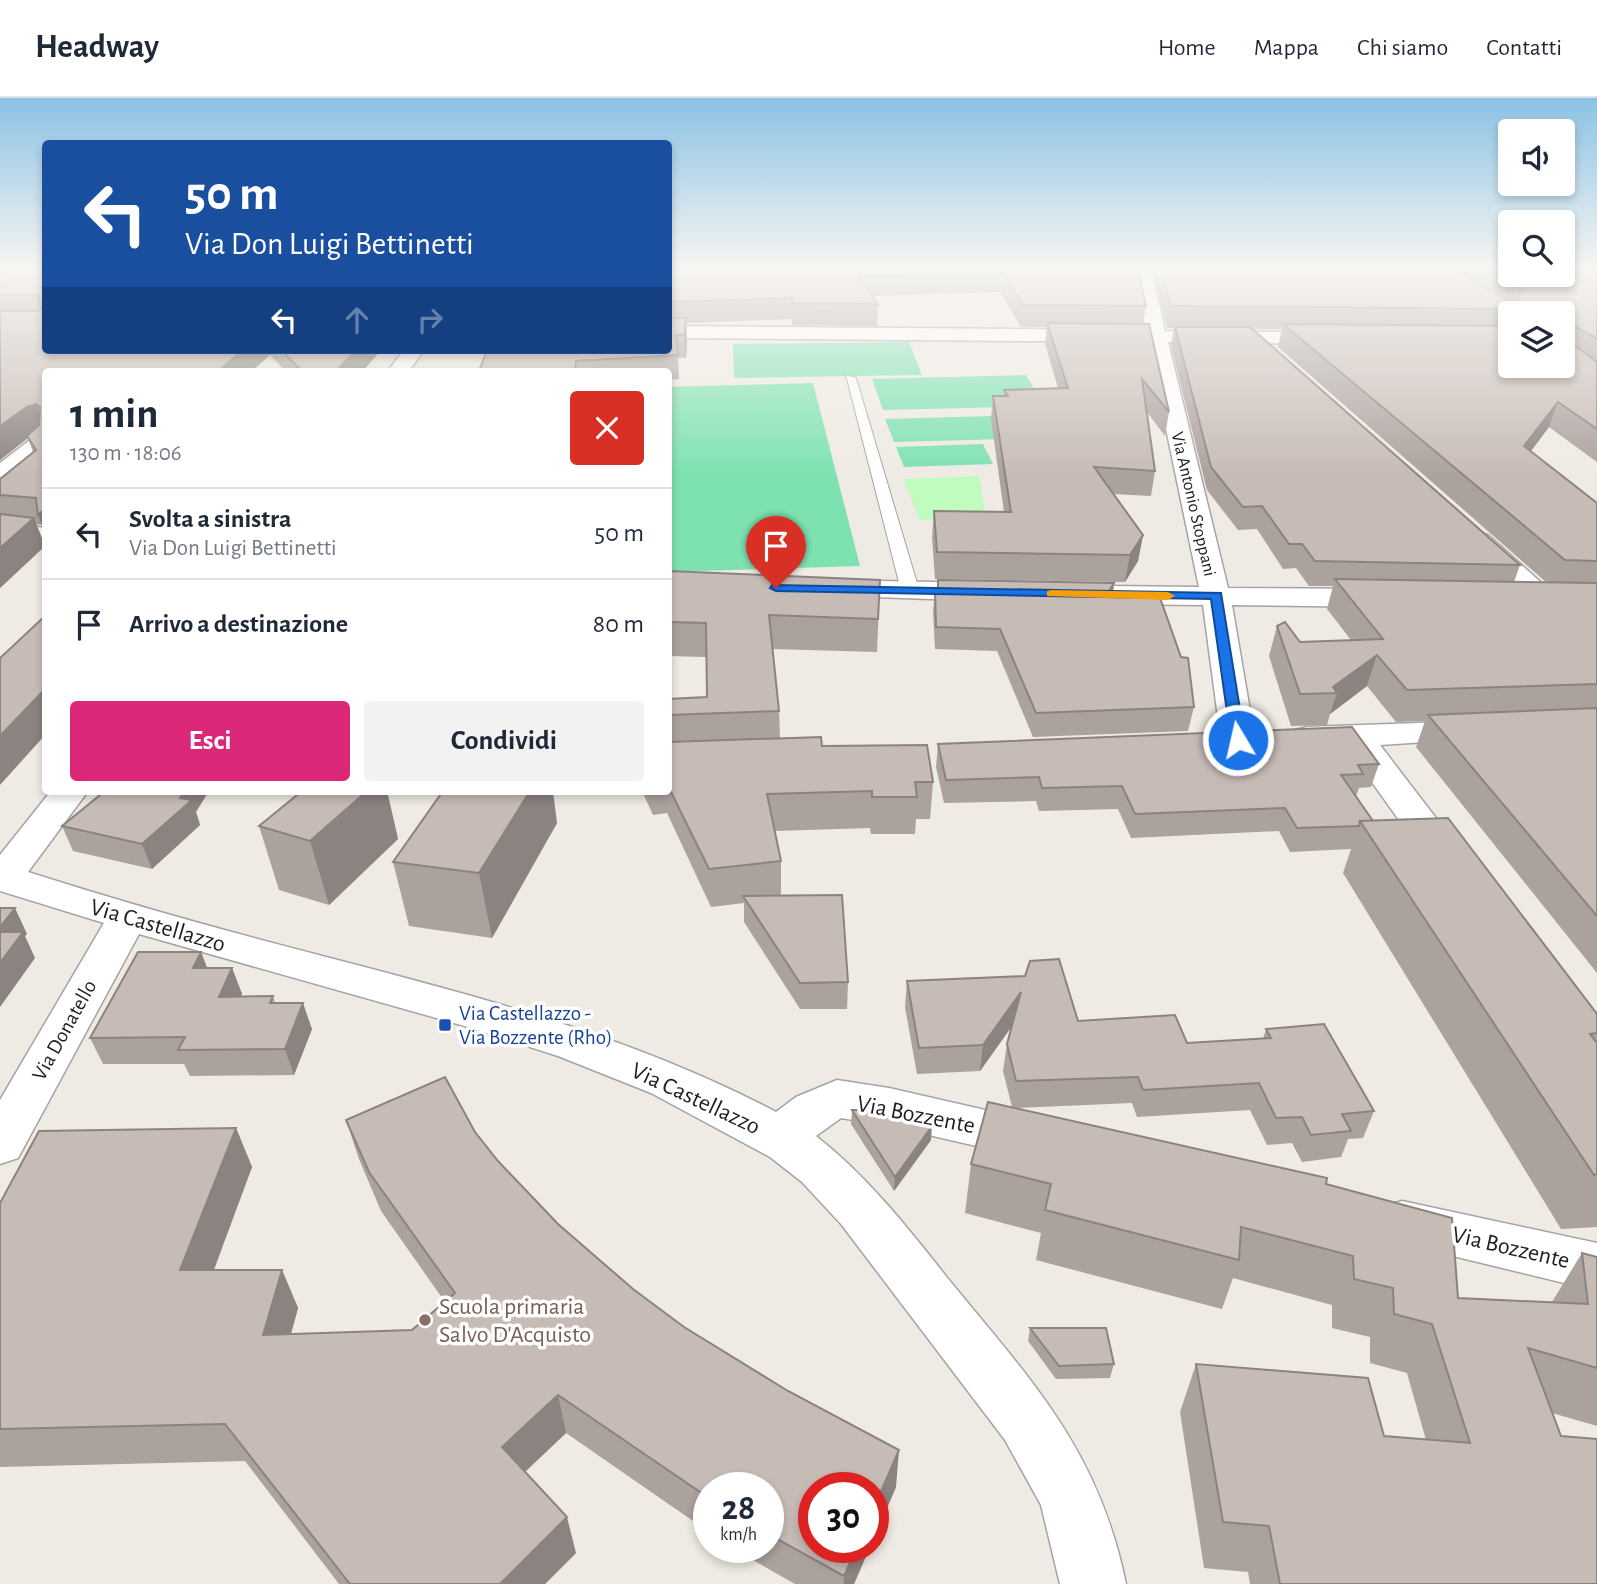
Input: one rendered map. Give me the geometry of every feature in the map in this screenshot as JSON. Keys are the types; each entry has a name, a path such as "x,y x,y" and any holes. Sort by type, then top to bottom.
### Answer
{"street":[{"name":"Via Antonio Stoppani","path":"1157,338 1199,534 1216,596 1248,739 1356,736"},
{"path":"1253,338 1276,359"},
{"path":"1286,338 1347,339"},
{"path":"400,368 411,354"},
{"path":"0,475 42,442"},
{"path":"1461,525 1558,601 1504,600"},
{"path":"0,531 42,536"},
{"path":"803,588 1019,593"},
{"path":"1074,594 1408,598"},
{"path":"1356,736 1503,730"},
{"path":"1356,736 1472,893"},
{"path":"1,878 67,795"},
{"name":"Via Castellazzo","path":"1,878 128,917 435,1001 572,1043 667,1080 779,1138 841,1188 991,1372 1022,1416 1064,1483 1085,1538 1093,1584"},
{"name":"Via Donatello","path":"0,1144 128,917"},
{"name":"Via Bozzente","path":"779,1138 813,1110 837,1099 889,1107 1080,1150"},
{"name":"Via Bozzente","path":"1352,1212 1597,1267"}],"lane":[{"path":"850,378 910,590"}],"green space":[{"path":"909,342 922,375 734,378 733,344"},
{"path":"1026,375 1045,406 883,410 872,379"},
{"path":"813,383 860,566 672,572 672,387"},
{"path":"992,416 1004,439 894,442 885,419"},
{"path":"983,444 993,464 904,467 896,447"},
{"path":"979,476 986,518 920,520 903,479"}],"building":[{"path":"0,338 42,338 42,354 238,354 222,368 42,368 42,512 38,515 36,498 0,495 0,479 36,450 27,436 39,425 40,407 36,404 27,407 0,426"},
{"path":"672,338 676,338 678,355 576,361 575,368 480,368 485,354 672,354"},
{"path":"1052,338 1152,338 1169,412 1142,379 1155,471 1094,467 1143,535 1130,555 937,552 934,511 1011,512 993,396 1008,396 1004,390 1068,388"},
{"path":"1178,338 1263,338 1520,565 1315,561 1302,544 1289,544 1262,506 1243,507 1211,467"},
{"path":"1300,338 1498,338 1498,378 1575,378 1575,346 1597,362 1597,429 1558,402 1524,446 1597,503 1597,561 1565,560"},
{"path":"285,354 352,354 339,368 299,368"},
{"path":"0,514 34,518 0,548"},
{"path":"672,571 880,580 878,619 769,615 779,711 672,715 672,699 707,697 706,623 672,622"},
{"path":"1335,579 1597,583 1597,684 1407,690 1377,655 1333,687 1337,693 1300,694 1277,626 1285,622 1300,642 1383,639"},
{"path":"938,580 1114,583 1107,594 1159,595 1181,657 1188,658 1194,707 1036,713 1000,629 936,627 935,590 938,590"},
{"path":"42,619 42,692 0,736 0,658"},
{"path":"1597,708 1597,916 1428,715"},
{"path":"1352,727 1379,764 1358,765 1363,774 1341,775 1373,821 1360,821 1359,826 1297,828 1285,808 1135,814 1122,786 1042,788 1039,777 946,780 938,744"},
{"path":"821,737 822,746 927,745 933,782 915,782 917,797 872,797 872,791 767,794 781,861 709,869 672,794 672,742"},
{"path":"100,795 182,795 180,798 192,800 142,844 62,826"},
{"path":"297,795 362,795 310,841 259,826"},
{"path":"440,795 528,795 479,873 393,862"},
{"path":"1448,818 1597,1014 1597,1033 1590,1034 1597,1043 1597,1174 1594,1175 1360,821"},
{"path":"842,895 848,982 800,983 743,896"},
{"path":"0,908 15,908 0,927"},
{"path":"0,932 23,932 0,963"},
{"path":"138,952 201,952 193,968 232,968 219,997 273,996 270,1003 303,1003 285,1049 178,1050 185,1037 90,1038"},
{"path":"1059,959 1078,1021 1175,1015 1187,1043 1271,1038 1266,1029 1324,1024 1374,1111 1342,1114 1351,1131 1311,1135 1302,1117 1276,1118 1259,1083 1143,1090 1138,1077 1016,1081 1007,1044 1021,992 983,1045 919,1048 907,981 1025,976 1030,961"},
{"path":"445,1077 475,1132 498,1161 558,1224 633,1289 684,1327 788,1391 899,1450 889,1473 798,1472 798,1551 784,1543 784,1472 693,1472 693,1487 558,1395 502,1447 567,1517 500,1584 350,1584 225,1424 0,1429 0,1203 39,1131 236,1128 180,1270 282,1270 263,1335 412,1330 455,1293 369,1172 346,1120"},
{"path":"988,1102 1327,1178 1326,1184 1452,1218 1458,1298 1588,1304 1582,1253 1597,1257 1597,1368 1528,1348 1561,1436 1597,1439 1597,1584 1280,1584 1269,1526 1223,1522 1196,1364 1368,1378 1384,1436 1470,1443 1432,1324 1394,1314 1393,1288 1354,1279 1353,1256 1241,1227 1239,1260 1045,1210 1051,1184 971,1164"},
{"path":"852,1110 862,1110 932,1126 895,1177"},
{"path":"1030,1328 1106,1328 1114,1364 1059,1366"},
{"path":"820,1563 850,1563 844,1576"}],"slow traffic":[{"path":"1051,593 1168,596"}],"place":[{"name":"Via Castellazzo - Via Bozzente (Rho)","path":"445,1025"},
{"name":"Scuola primaria Salvo D'Acquisto","path":"425,1320"}],"route":[{"path":"776,588 1216,596 1238,740"}]}
